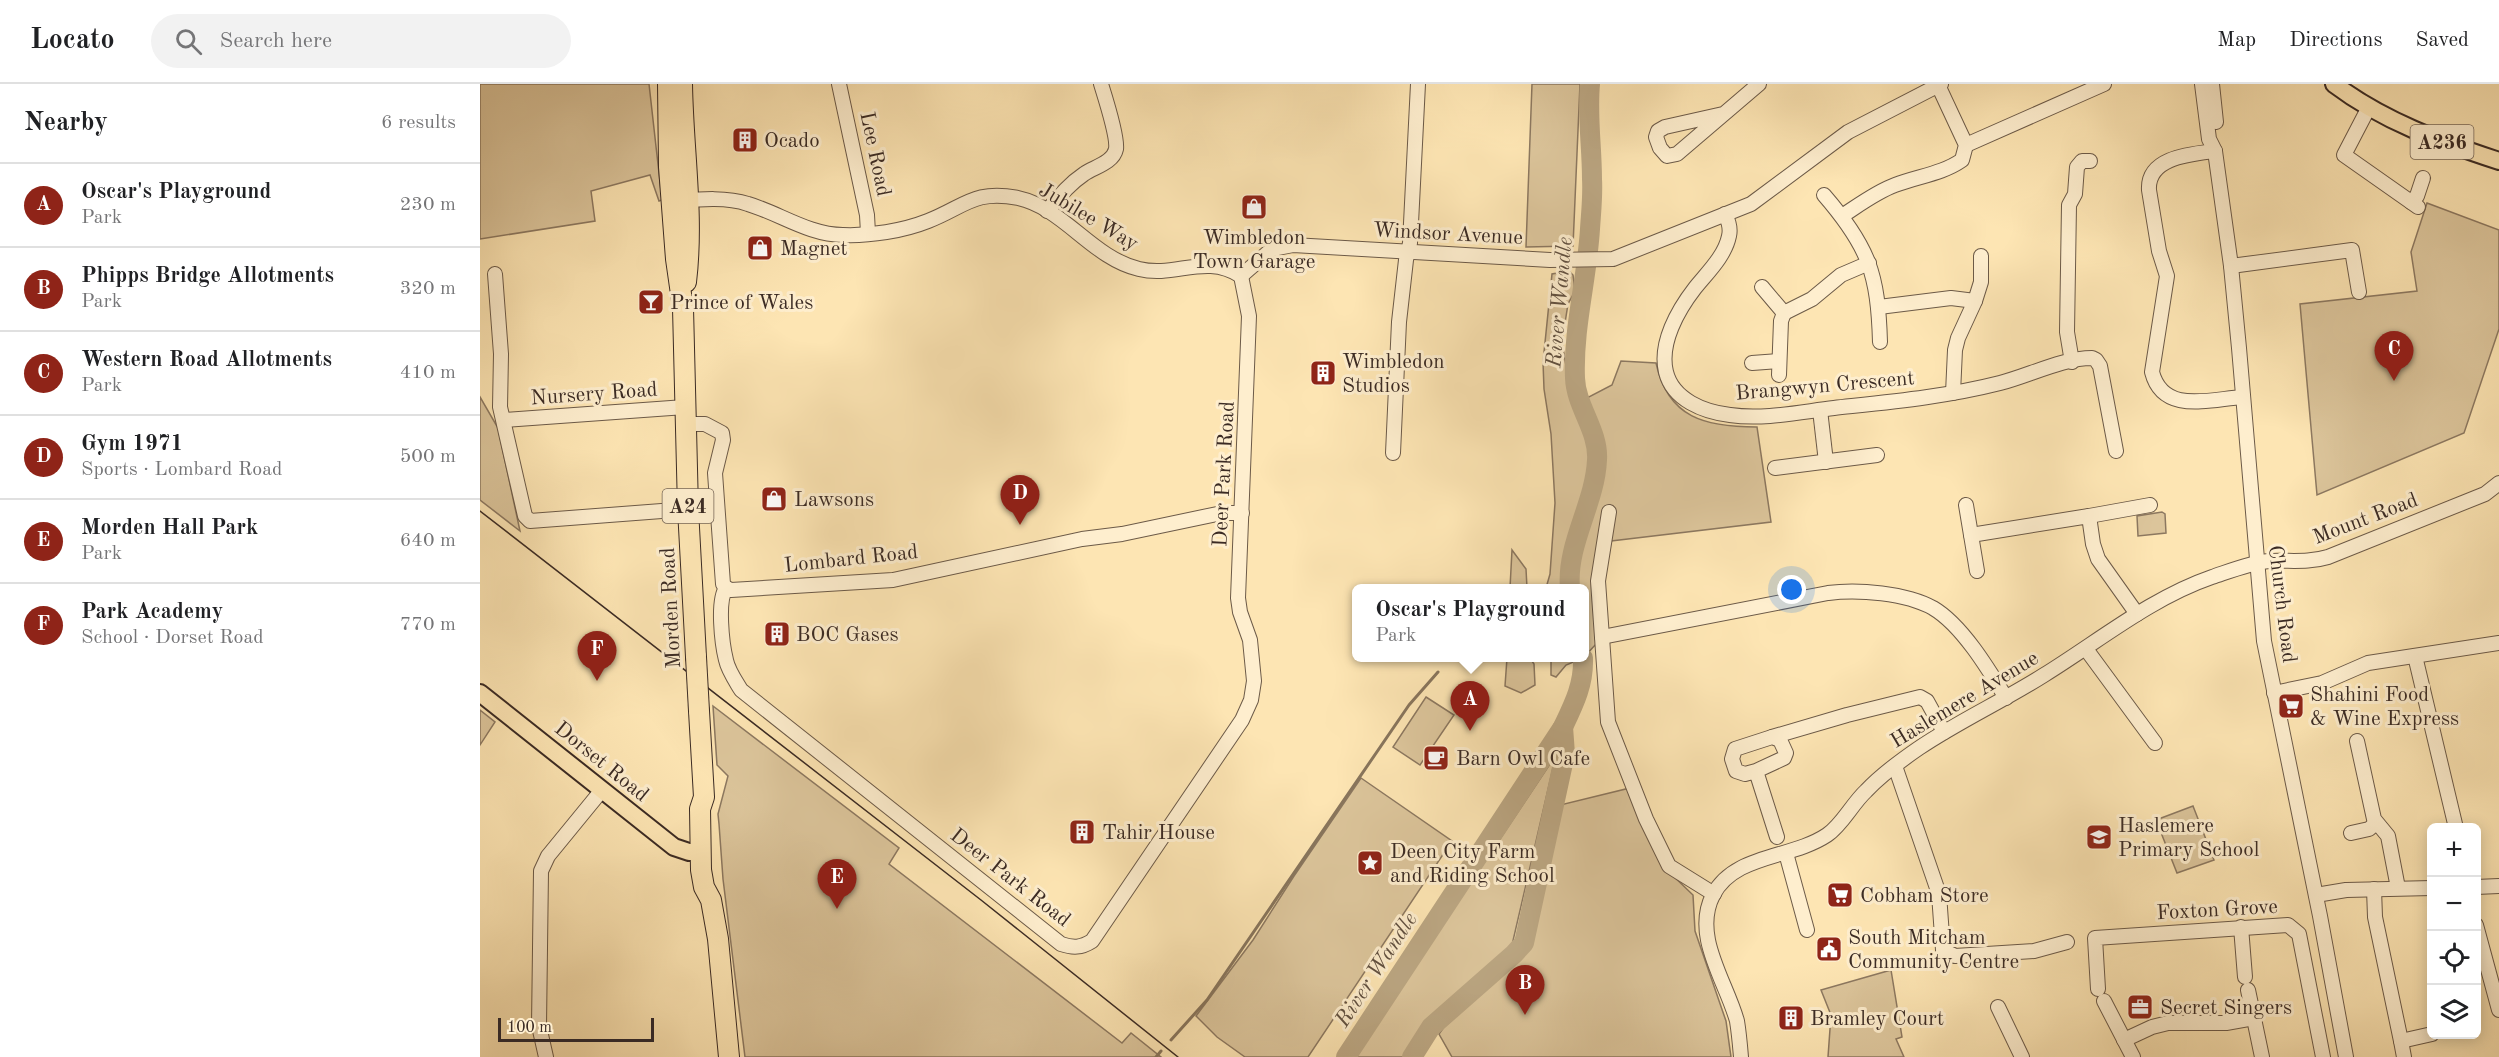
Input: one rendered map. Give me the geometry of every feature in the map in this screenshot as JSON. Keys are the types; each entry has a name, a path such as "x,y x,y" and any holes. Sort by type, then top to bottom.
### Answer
{"highway":[{"name":"Morden Road","path":"668,84 667,112 681,201"},
{"name":"Morden Road","path":"682,84 681,201 688,509 704,797 700,809 701,852 704,887 711,900"},
{"name":"Morden Road","path":"704,797 710,809 713,870 711,900 718,939 729,1057"}],"main road":[{"name":"Morden Road","path":"663,84 667,112"},
{"name":"A236","path":"2334,84 2369,107 2450,145 2499,161"},
{"name":"Dorset Road","path":"480,693 674,847 689,852 701,852"}],"street":[{"name":"Lee Road","path":"840,84 867,215 868,233"},
{"path":"1047,211 1072,183 1086,172 1103,164 1112,157 1116,149 1114,131 1101,84"},
{"path":"1393,453 1399,322 1415,161 1418,84"},
{"path":"1723,114 1759,84"},
{"path":"1966,145 2104,84"},
{"name":"Church Road","path":"2202,84 2209,139 2215,151 2231,266 2264,641 2316,895 2346,1057"},
{"name":"Church Road","path":"2212,84 2218,139 2215,151"},
{"path":"1842,216 1875,194 1895,185 1946,170 1962,160 1966,145 1939,85"},
{"name":"Windsor Avenue","path":"1241,276 1263,255 1280,246 1567,260 1605,260 1620,256 1755,201 1848,132 1921,88 1939,85"},
{"path":"2369,107 2344,155 2415,205 2423,178"},
{"path":"2215,151 2173,159 2160,165 2151,175 2148,183 2159,251 2167,276 2152,372 2155,384 2161,392 2176,400 2243,397"},
{"path":"2072,362 2067,332 2075,221 2069,204 2076,188 2077,167 2082,161 2090,161"},
{"path":"1824,195 1842,216 1859,242 1869,264 1878,294 1880,342"},
{"name":"Jubilee Way","path":"681,201 727,200 745,203 830,234 843,236 899,229 928,221 957,206 988,196 1020,199 1047,211 1110,258 1126,265 1142,270 1158,271 1217,265 1229,268 1241,276"},
{"name":"Brangwyn Crescent","path":"1725,214 1730,232 1727,242 1716,263 1686,301 1665,347 1666,373 1671,384 1691,404 1705,410 1746,417 1820,410 1953,393 2092,358 2100,366 2116,451"},
{"path":"2231,266 2352,250 2360,291"},
{"path":"1953,393 1955,350 1975,301 1980,282 1981,256"},
{"path":"1784,313 1812,299 1841,275 1869,264"},
{"path":"495,274 501,354 500,407 505,420 525,516 530,521 688,509"},
{"name":"Deer Park Road","path":"726,588 723,593 722,607 726,660 741,690 1061,944 1072,947 1084,946 1092,941 1236,728 1251,700 1254,662 1238,598 1250,316 1241,276"},
{"path":"1752,363 1779,368 1784,313 1762,287"},
{"path":"1879,307 1951,298 1975,301"},
{"path":"1820,410 1826,462"},
{"path":"686,416 722,433 723,440 715,473 723,584 726,588"},
{"name":"Nursery Road","path":"505,420 686,416"},
{"path":"1775,468 1877,455"},
{"name":"Mount Road","path":"2256,564 2317,560 2492,494 2499,483"},
{"path":"1966,505 1977,571"},
{"path":"1971,536 2150,505"},
{"path":"1609,512 1598,581 1608,722 1646,819 1669,866 1714,894 1708,908 1707,939 1737,1021 1741,1057"},
{"name":"Lombard Road","path":"726,588 731,590 893,579 1222,513 1242,513"},
{"path":"2089,516 2093,544 2098,559 2137,614"},
{"name":"Haslemere Avenue","path":"1714,894 1726,878 1744,866 1798,850 1828,834 1866,791 1895,766 1944,732 2006,698 2086,649 2137,614 2204,580 2256,564"},
{"path":"1602,638 1828,593 1866,592 1914,601 1933,608 1969,641 2006,698"},
{"path":"2274,693 2322,682 2368,663 2499,643"},
{"path":"2086,649 2154,743"},
{"path":"2415,656 2455,823"},
{"path":"1772,737 1784,745 1786,753 1784,758 1745,774 1736,771 1732,754 1735,749 1772,737 1847,715 1920,697 1927,701 1944,732"},
{"path":"2357,741 2376,823 2388,836 2398,888"},
{"path":"1895,766 1939,894 1943,950 1955,956 2034,951 2067,942"},
{"path":"1756,771 1777,837"},
{"path":"546,1057 539,1026 541,871 548,855 602,790"},
{"path":"2351,833 2369,829 2376,823"},
{"path":"1786,853 1807,930"},
{"path":"2481,887 2499,886"},
{"path":"2316,895 2374,889 2427,888"},
{"path":"2374,889 2375,917 2404,1057"},
{"name":"Foxton Grove","path":"2124,1040 2101,995 2095,938 2288,925 2298,934 2323,1057"},
{"path":"2241,927 2247,984 2262,1057"},
{"path":"2478,931 2499,1010"},
{"path":"1998,1007 2022,1057"},
{"path":"2133,1057 2124,1040 2152,1027 2168,1023 2226,1023 2254,1018"},
{"path":"2401,1041 2427,1035"}],"shaded area":[{"path":"480,84 649,84 662,200 659,201 650,175 591,191 595,221 480,239"},
{"path":"1532,84 1580,84 1573,246 1526,247"},
{"path":"2427,203 2499,230 2499,329 2464,433 2317,495 2300,304 2417,291 2411,252"},
{"path":"1569,271 1573,275 1575,291 1568,304 1562,342 1570,389 1589,397 1612,385 1621,361 1656,363 1662,382 1670,396 1692,416 1721,425 1757,427 1771,522 1611,541 1600,546 1597,643 1589,652 1589,584 1547,584 1550,574 1555,503 1551,434 1544,389 1543,362 1552,274"},
{"path":"480,397 498,428 520,531 480,500"},
{"path":"2162,512 2165,514 2166,533 2138,536 2137,516"},
{"path":"1512,550 1526,569 1527,584 1510,584"},
{"path":"1507,662 1533,662 1535,685 1521,693 1505,686"},
{"path":"1551,662 1573,662 1566,665 1556,677 1551,675"},
{"path":"1426,697 1454,715 1420,765 1393,747"},
{"path":"713,706 899,848 889,864 1122,1043 1131,1033 1161,1057 745,1057 723,879 718,814 728,776 717,765"},
{"path":"480,710 495,722 480,745"},
{"path":"1556,755 1512,945 1440,1011 1405,1057 1354,1057"},
{"path":"1361,778 1452,841 1308,1057 1245,1057 1217,1037 1196,1016 1253,940"},
{"path":"1630,788 1665,868 1693,895 1695,931 1726,1021 1731,1057 1452,1057 1439,1034 1523,956 1537,918 1545,881 1550,881 1547,873 1560,805"},
{"path":"2193,806 2214,860 2177,873 2156,820"},
{"path":"1891,970 1902,1037 1896,1039 1904,1057 1828,1057 1831,1015 1821,990"}],"waterway":[{"name":"River Wandle","path":"1570,584 1572,556 1591,492 1597,460 1595,439 1579,399 1575,378 1576,341 1592,204 1590,84"},
{"name":"River Wandle","path":"1346,1057 1563,727 1580,685 1583,662"},
{"path":"1171,1040 1207,1000 1409,705 1438,672"},
{"name":"River Wandle","path":"1412,1057 1431,1027 1524,943 1565,754 1563,727"},
{"path":"1156,1057 1161,1051"}],"tram line":[{"path":"480,511 981,900 1178,1057"}],"place":[{"name":"Ocado","path":"745,140"},
{"name":"Wimbledon Town Garage","path":"1254,207"},
{"name":"Magnet","path":"760,248"},
{"name":"Prince of Wales","path":"651,302"},
{"name":"Wimbledon Studios","path":"1323,373"},
{"name":"Western Road Allotments","path":"2394,381"},
{"name":"Lawsons","path":"774,499"},
{"name":"Gym 1971","path":"1020,525"},
{"name":"BOC Gases","path":"777,634"},
{"name":"Park Academy","path":"597,681"},
{"name":"Shahini Food & Wine Express","path":"2291,706"},
{"name":"Oscar's Playground","path":"1470,731"},
{"name":"Barn Owl Cafe","path":"1436,758"},
{"name":"Tahir House","path":"1082,832"},
{"name":"Haslemere Primary School","path":"2099,837"},
{"name":"Deen City Farm and Riding School","path":"1370,863"},
{"name":"Cobham Store","path":"1840,895"},
{"name":"Morden Hall Park","path":"837,909"},
{"name":"South Mitcham Community Centre","path":"1829,949"},
{"name":"Secret Singers","path":"2140,1007"},
{"name":"Phipps Bridge Allotments","path":"1525,1015"},
{"name":"Bramley Court","path":"1791,1018"}]}
